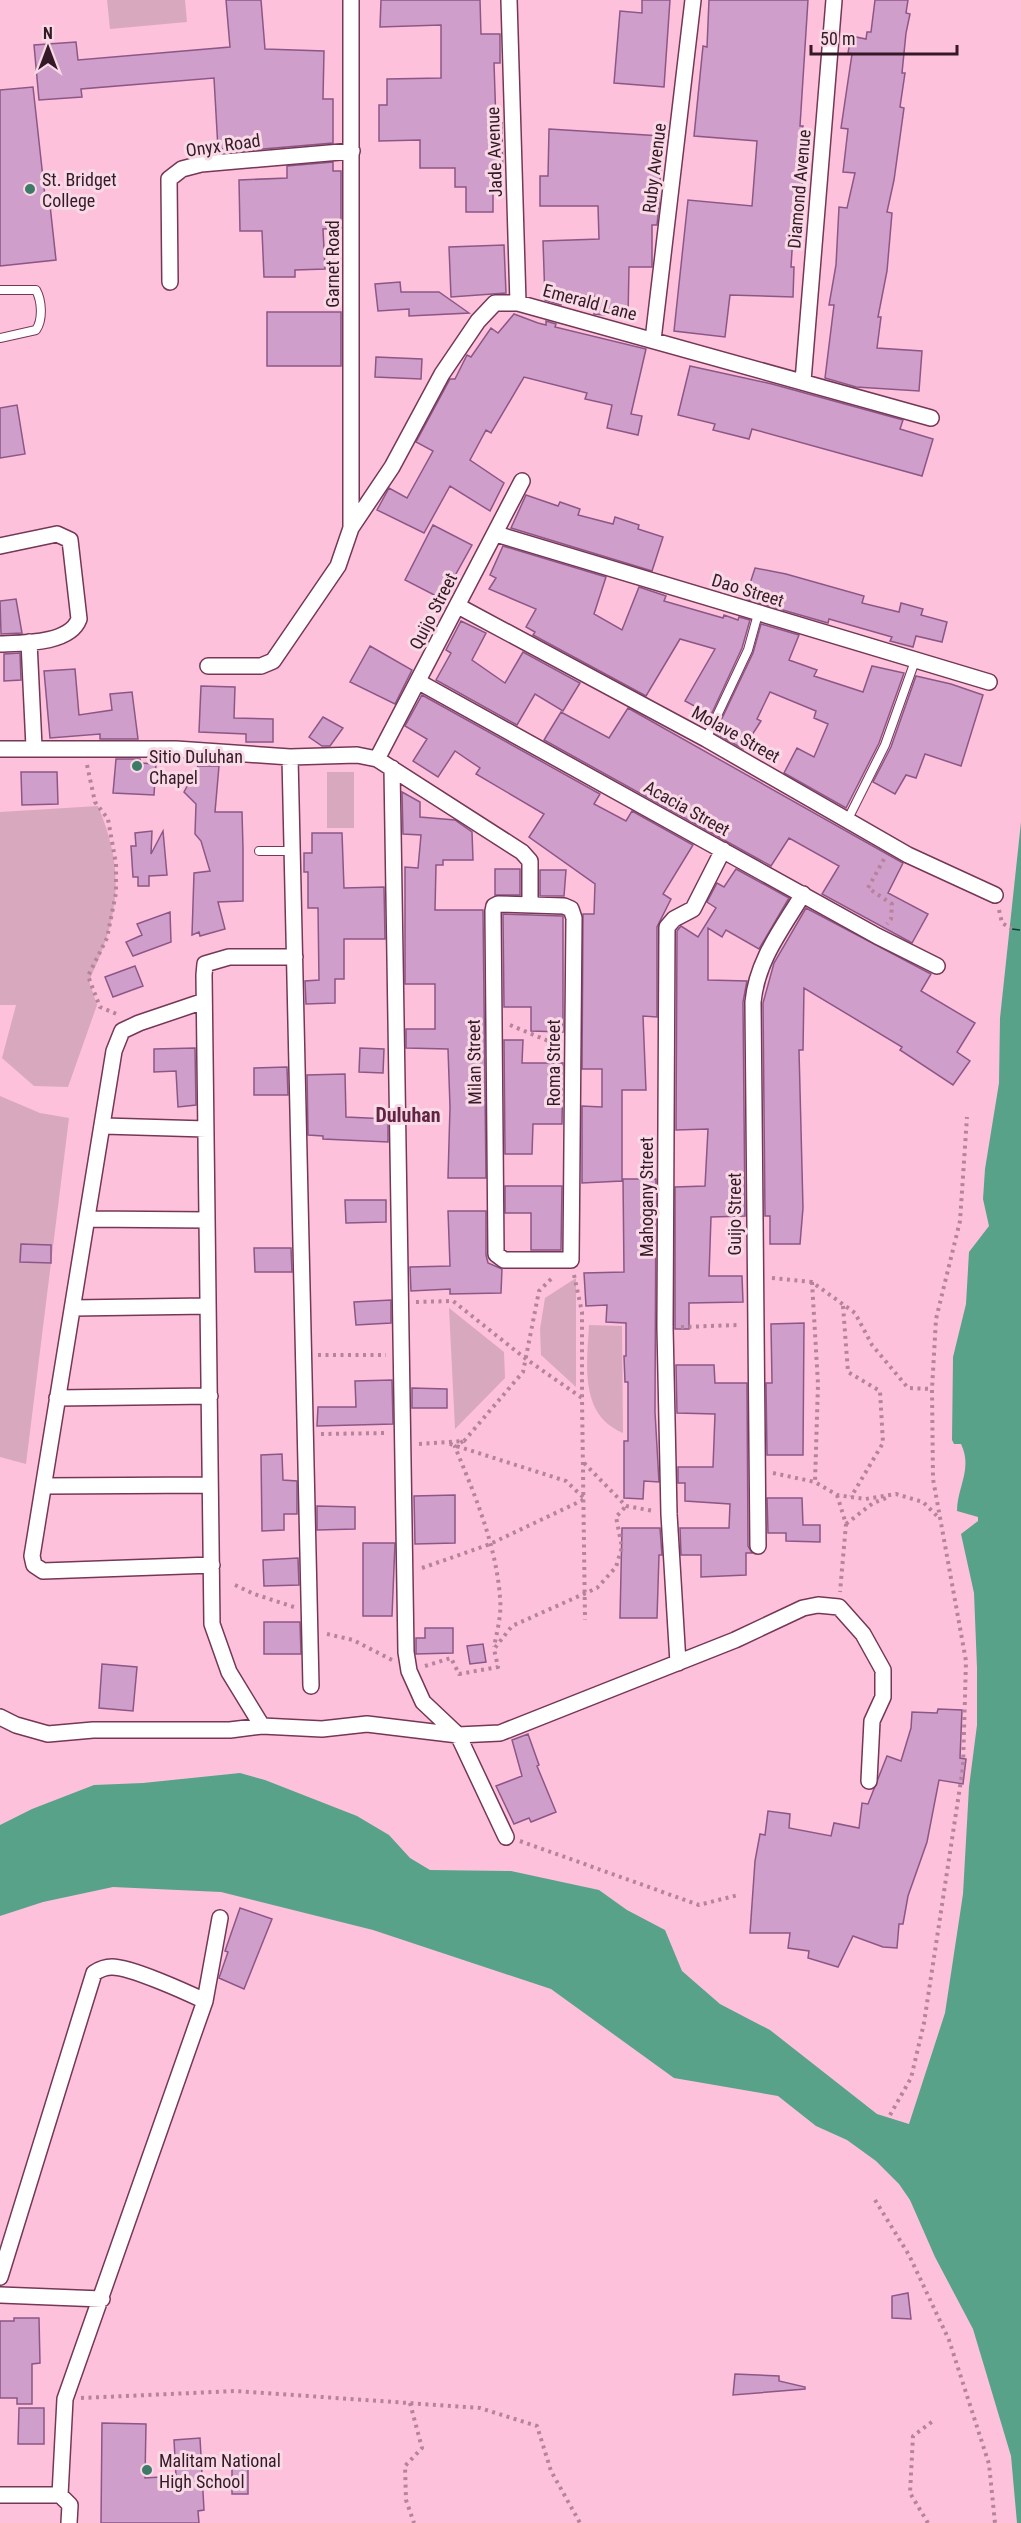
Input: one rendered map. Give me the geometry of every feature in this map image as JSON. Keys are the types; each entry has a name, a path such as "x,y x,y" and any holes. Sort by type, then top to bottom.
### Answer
{"street":[{"name":"Garnet Road","path":"351,0 351,528"},
{"name":"Jade Avenue","path":"509,0 518,303"},
{"name":"Ruby Avenue","path":"653,340 693,0"},
{"name":"Diamond Avenue","path":"803,381 834,0"},
{"name":"Onyx Road","path":"170,282 169,179 182,169 201,164 352,152"},
{"name":"Emerald Lane","path":"351,528 392,467 442,374 478,321 495,303 518,303 931,417"},
{"name":"Quijo Street","path":"377,759 522,481"},
{"path":"208,666 261,666 273,661 338,566 351,528"},
{"path":"0,546 57,534 70,540 79,619 76,628 69,633 29,642 0,644"},
{"name":"Dao Street","path":"496,534 989,682"},
{"name":"Molave Street","path":"458,606 706,739 891,845 995,895"},
{"path":"29,642 34,747"},
{"name":"Acacia Street","path":"419,682 877,936 937,966"},
{"path":"0,749 83,747 233,751 290,757 357,755 377,759 527,857 530,861 530,905"},
{"path":"290,757 311,1686"},
{"path":"392,768 405,1574 409,1671 423,1702 458,1735 506,1837"},
{"name":"Mahogany Street","path":"678,1663 669,1514 665,1327 667,927 674,919 693,909 723,850"},
{"name":"Guijo Street","path":"758,1546 753,1275 753,1002 755,980 764,959 803,894"},
{"name":"Milan Street","path":"530,905 494,906 496,1254 504,1260 571,1260"},
{"name":"Roma Street","path":"530,905 564,906 571,909 573,918 571,1260"},
{"path":"262,1726 229,1672 217,1645 212,1624 208,1485 210,1396 205,964 229,957 295,957"},
{"path":"204,1001 122,1031 110,1073 104,1126 32,1556 34,1565 43,1571 212,1565"},
{"path":"104,1126 206,1129"},
{"path":"87,1219 207,1220"},
{"path":"73,1308 208,1306"},
{"path":"57,1398 210,1396"},
{"path":"45,1486 208,1485"},
{"path":"0,1717 15,1725 48,1734 93,1730 230,1730 262,1726 322,1729 367,1724 458,1735 500,1733 678,1663 803,1608 818,1605 839,1607 863,1634 883,1670 883,1697 872,1721 869,1781"},
{"path":"60,2495 65,2399 205,2001 220,1918"},
{"path":"0,2277 94,1973 102,1968 114,1966 177,1988 205,2001"},
{"path":"0,2295 102,2299"},
{"path":"0,2495 60,2495 70,2505 69,2523"}],"lane":[{"path":"0,290 36,290 41,298 40,325 36,330 0,338"},
{"path":"706,739 748,650 758,614"},
{"path":"848,821 885,745 915,661"},
{"path":"259,851 293,851"}],"path":[{"path":"83,747 95,802 108,819 116,864 116,893 107,938 88,976 100,1007 118,1013 122,1031"},
{"path":"877,936 891,919 892,904 868,888 891,845"},
{"path":"1002,923 1012,928"},
{"path":"493,1023 512,1025 566,1048 573,1048"},
{"path":"890,2115 911,2078 924,2023 963,1767 966,1661 933,1479 932,1389 936,1319 960,1221 967,1117"},
{"path":"455,1447 464,1441 523,1372 539,1291 571,1260"},
{"path":"571,1260 582,1312 585,1620"},
{"path":"753,1275 812,1282 855,1313 872,1345 908,1388 932,1389"},
{"path":"812,1282 818,1384 815,1482"},
{"path":"400,1303 453,1301 526,1359 582,1398"},
{"path":"843,1305 848,1372 880,1391 884,1443 851,1497"},
{"path":"665,1327 755,1325"},
{"path":"304,1356 401,1355"},
{"path":"306,1434 447,1443 464,1441"},
{"path":"447,1443 566,1481 585,1499"},
{"path":"235,1585 299,1609 310,1631 353,1640 383,1654 409,1671 451,1658 459,1674 498,1666 494,1649 501,1597 490,1544 477,1500 455,1447"},
{"path":"584,1463 626,1506 669,1514"},
{"path":"758,1469 815,1482 837,1495 865,1499 896,1494 923,1502 940,1519"},
{"path":"846,1524 873,1503 896,1494"},
{"path":"837,1495 846,1524 839,1607"},
{"path":"405,1574 490,1544 585,1499"},
{"path":"494,1649 512,1626 597,1588 616,1567 622,1547 616,1518 626,1506"},
{"path":"506,1837 699,1905 738,1895"},
{"path":"875,2200 909,2255 949,2340 989,2464 995,2523"},
{"path":"65,2399 236,2391 480,2408 537,2426 551,2471 580,2523"},
{"path":"411,2403 422,2448 405,2466 406,2500 414,2523"},
{"path":"928,2523 910,2493 913,2436 933,2421"}],"shaded area":[{"path":"107,0 185,0 187,22 110,29"},
{"path":"327,772 354,772 354,828 327,828"},
{"path":"98,806 113,853 115,895 107,936 89,981 97,1005 68,1087 34,1086 2,1058 16,1005 0,1005 0,812"},
{"path":"1021,822 1021,2523 1017,2523 1011,2456 973,2329 935,2257 910,2200 899,2184 876,2161 847,2140 816,2126 778,2096 674,2078 551,1989 373,1930 221,1892 113,1887 43,1902 0,1916 0,1825 32,1809 94,1785 143,1783 240,1773 265,1780 357,1816 389,1835 410,1858 430,1870 511,1871 599,1890 627,1910 665,1930 682,1971 720,2004 770,2030 877,2114 909,2124 945,2013 963,1894 969,1787 977,1725 977,1668 974,1593 961,1534 978,1521 978,1517 957,1511 965,1462 961,1444 954,1444 952,1440 953,1357 966,1304 969,1252 989,1226 983,1199 985,1169 999,1083 1000,1018"},
{"path":"0,1096 40,1113 69,1118 26,1464 0,1457"},
{"path":"576,1278 576,1387 541,1355 540,1329 545,1298"},
{"path":"449,1308 504,1352 505,1378 455,1429"},
{"path":"589,1325 622,1326 623,1433 609,1425 599,1414 592,1401 587,1372"}],"building":[{"path":"226,0 261,0 265,49 324,51 323,99 333,99 333,143 251,150 251,147 218,149 214,78 81,89 82,97 39,100 34,45 76,42 78,60 230,47"},
{"path":"381,0 480,0 481,34 500,34 500,63 494,63 496,123 502,123 503,187 493,187 493,212 466,212 466,187 455,187 455,168 420,168 420,140 379,141 379,105 387,105 387,79 441,78 441,25 380,27"},
{"path":"642,0 670,0 664,87 614,83 620,11 642,13"},
{"path":"709,0 808,0 800,126 803,126 800,149 805,150 801,204 795,204 791,267 794,267 793,297 730,295 725,337 674,331 688,200 752,206 757,141 694,136 703,46 707,47"},
{"path":"875,0 908,0 906,13 910,14 902,73 905,73 900,107 904,108 887,212 892,213 887,271 878,317 881,317 877,348 922,351 919,391 856,387 825,378 834,305 829,305 836,265 839,207 847,208 855,173 843,172 848,129 841,128 852,54 848,53 851,36 866,39 867,32 871,32"},
{"path":"33,87 46,205 50,205 56,260 0,266 0,90"},
{"path":"549,129 662,136 657,225 652,225 652,267 629,267 628,317 594,314 594,295 563,296 561,305 545,300 543,241 599,239 598,206 540,206 540,176 548,176"},
{"path":"333,162 333,171 341,171 341,228 323,229 325,269 295,270 295,277 264,277 262,231 240,231 239,180 287,178 287,166"},
{"path":"504,245 506,293 451,297 449,247"},
{"path":"400,282 401,292 439,292 469,313 409,316 409,309 378,311 375,284"},
{"path":"267,312 341,312 341,366 267,366"},
{"path":"514,314 538,323 546,325 546,321 556,324 555,327 646,349 631,414 642,416 638,435 607,428 612,405 585,399 587,393 524,377 491,433 486,430 470,460 504,483 490,511 450,486 424,533 377,510 389,488 407,498 433,451 416,442 450,379 455,379 467,355 471,357 491,328 498,333"},
{"path":"376,357 422,359 421,379 375,377"},
{"path":"690,366 772,384 903,420 900,429 933,439 922,476 752,429 749,439 713,430 715,424 678,415"},
{"path":"17,405 25,454 0,458 0,408"},
{"path":"526,495 558,506 560,502 580,509 578,515 613,524 615,517 639,525 638,529 663,537 652,571 511,528"},
{"path":"433,525 472,545 442,599 405,580"},
{"path":"503,546 606,577 594,614 622,630 639,587 666,596 664,601 723,618 724,615 738,620 739,617 750,620 742,648 711,715 685,701 715,649 680,639 646,696 533,635 535,632 526,627 536,609 489,589 496,578 490,575"},
{"path":"755,568 786,574 864,596 862,603 899,612 901,603 923,609 921,615 947,622 942,642 916,636 913,647 890,641 892,637 829,619 828,623 745,599"},
{"path":"16,599 22,633 1,634 0,601"},
{"path":"461,621 486,633 472,660 505,683 523,652 580,683 563,711 535,694 517,725 436,680 451,653 446,650"},
{"path":"761,624 799,635 789,660 817,670 814,676 863,692 872,666 904,673 879,743 846,808 784,773 797,748 814,757 828,724 814,718 816,711 770,692 757,719 761,721 743,749 715,733 753,653"},
{"path":"370,646 412,670 395,704 350,682"},
{"path":"20,653 21,680 4,681 4,654"},
{"path":"75,669 79,715 112,710 110,694 132,692 138,739 100,739 100,734 50,738 44,671"},
{"path":"916,676 951,684 983,695 961,766 925,754 916,778 906,775 895,794 873,782 891,747"},
{"path":"201,686 235,687 234,718 273,719 273,742 246,742 246,734 199,732"},
{"path":"422,695 600,794 594,804 626,821 632,811 693,845 663,894 671,899 657,927 657,1017 643,1016 646,1090 622,1090 622,1181 582,1183 582,1106 602,1107 602,1069 582,1069 583,914 594,914 595,884 529,837 544,814 476,774 480,768 455,751 438,777 413,761 427,739 405,726"},
{"path":"628,708 903,863 888,893 928,914 912,943 822,894 839,866 789,838 771,866 544,740 561,712 609,738"},
{"path":"323,717 343,728 330,746 322,746 309,737"},
{"path":"116,759 140,759 141,763 156,764 154,795 113,793"},
{"path":"198,766 219,766 215,812 242,812 243,848 243,901 218,902 225,929 200,936 199,932 192,935 194,873 210,871 201,841 195,834 196,804 184,792"},
{"path":"21,772 57,772 58,804 22,805"},
{"path":"402,792 420,802 420,817 455,820 472,832 473,860 443,860 443,865 436,865 435,910 483,910 486,1178 448,1178 450,1107 448,1049 406,1048 406,1029 435,1029 435,984 405,984 405,867 418,868 421,835 403,834"},
{"path":"152,831 151,854 163,831 167,875 149,876 149,886 138,886 138,877 133,877 131,846 136,846 135,833"},
{"path":"312,833 342,833 344,888 384,887 385,939 344,939 344,979 335,979 335,1003 306,1004 305,981 319,980 318,908 308,908 308,872 304,872 304,853 312,853"},
{"path":"495,869 520,869 520,895 495,895"},
{"path":"736,869 789,898 759,949 726,930 722,937 708,928 708,980 747,981 743,1002 745,1216 711,1217 709,1276 742,1276 743,1302 689,1303 689,1329 675,1329 675,1187 705,1186 708,1129 676,1130 677,931 681,926 698,937 716,908 707,902 717,883 724,887"},
{"path":"540,870 566,870 564,896 540,896"},
{"path":"806,908 931,974 921,991 975,1023 957,1052 970,1061 953,1085 900,1050 902,1047 804,988 803,1050 799,1050 803,1208 800,1244 770,1244 770,1216 765,1216 763,1003 774,963"},
{"path":"170,912 171,942 133,956 126,942 142,935 137,924"},
{"path":"503,914 563,916 563,1032 531,1031 531,1007 504,1007"},
{"path":"135,966 143,986 113,997 105,977"},
{"path":"504,1040 523,1040 522,1063 563,1063 562,1124 533,1124 532,1154 505,1154"},
{"path":"195,1048 196,1105 178,1107 176,1071 154,1072 154,1049"},
{"path":"360,1048 384,1049 383,1073 359,1072"},
{"path":"287,1067 288,1095 254,1095 254,1068"},
{"path":"345,1074 346,1117 388,1119 388,1142 323,1139 323,1136 308,1135 307,1075"},
{"path":"623,1179 656,1179 655,1412 659,1482 644,1481 643,1499 624,1498 624,1441 628,1441 628,1382 625,1382 624,1356 626,1356 626,1323 606,1322 607,1305 586,1306 584,1273 624,1272"},
{"path":"505,1186 562,1186 561,1250 531,1250 531,1213 505,1213"},
{"path":"345,1200 386,1200 386,1222 346,1223"},
{"path":"448,1211 486,1211 486,1255 488,1263 502,1269 501,1293 450,1294 450,1289 411,1291 410,1267 450,1266"},
{"path":"21,1244 51,1245 51,1263 20,1262"},
{"path":"254,1248 291,1248 292,1272 255,1272"},
{"path":"391,1300 391,1323 356,1325 354,1302"},
{"path":"804,1323 803,1455 767,1455 766,1383 772,1383 771,1324"},
{"path":"676,1365 714,1365 715,1383 747,1383 748,1546 752,1553 746,1553 746,1575 701,1577 701,1555 681,1555 680,1528 729,1528 730,1504 685,1501 685,1483 678,1483 678,1467 713,1467 715,1414 677,1413"},
{"path":"392,1380 393,1424 317,1426 318,1407 356,1407 355,1381"},
{"path":"412,1388 447,1389 447,1408 412,1408"},
{"path":"282,1454 283,1480 297,1481 297,1514 284,1514 284,1530 262,1531 261,1455"},
{"path":"455,1495 455,1543 415,1544 414,1496"},
{"path":"767,1498 802,1498 803,1525 820,1525 820,1542 786,1541 786,1533 768,1533"},
{"path":"317,1506 355,1507 355,1529 317,1530"},
{"path":"622,1528 660,1528 662,1555 659,1555 657,1618 620,1618"},
{"path":"363,1543 395,1543 392,1616 363,1616"},
{"path":"298,1558 299,1585 264,1586 263,1560"},
{"path":"264,1622 300,1622 301,1654 264,1654"},
{"path":"425,1628 453,1628 453,1653 416,1654 416,1638 425,1638"},
{"path":"483,1644 486,1662 470,1664 467,1646"},
{"path":"102,1664 137,1667 133,1711 99,1708"},
{"path":"938,1709 962,1710 960,1758 966,1759 963,1784 939,1780 927,1842 908,1896 903,1924 899,1924 897,1948 883,1947 853,1936 838,1967 808,1958 809,1951 788,1948 790,1933 750,1933 755,1861 760,1834 765,1835 768,1811 790,1814 789,1828 831,1836 834,1823 859,1828 862,1803 868,1804 887,1756 901,1761 911,1728 912,1712 937,1713"},
{"path":"528,1734 539,1765 537,1766 556,1812 531,1822 529,1818 514,1824 496,1786 522,1776 512,1740"},
{"path":"240,1908 272,1919 244,1989 219,1978 228,1952 225,1951"},
{"path":"908,2293 911,2319 892,2318 892,2296"},
{"path":"14,2318 39,2318 40,2363 32,2364 32,2404 17,2404 17,2398 0,2398 0,2321 14,2321"},
{"path":"735,2374 779,2376 779,2381 805,2387 805,2389 733,2395"},
{"path":"19,2408 44,2408 44,2444 18,2444"},
{"name":"Malitam National High School","path":"102,2423 146,2424 145,2478 176,2476 174,2440 200,2438 204,2510 198,2511 199,2523 101,2523"},
{"path":"232,2465 248,2465 248,2494 232,2494"}],"ferry route":[{"path":"1012,929 1021,930"}],"place":[{"name":"St. Bridget College","path":"30,189"},
{"name":"Sitio Duluhan Chapel","path":"137,766"},
{"name":"Malitam National High School","path":"147,2470"}],"district":[{"name":"Duluhan","path":"408,1115"}]}
